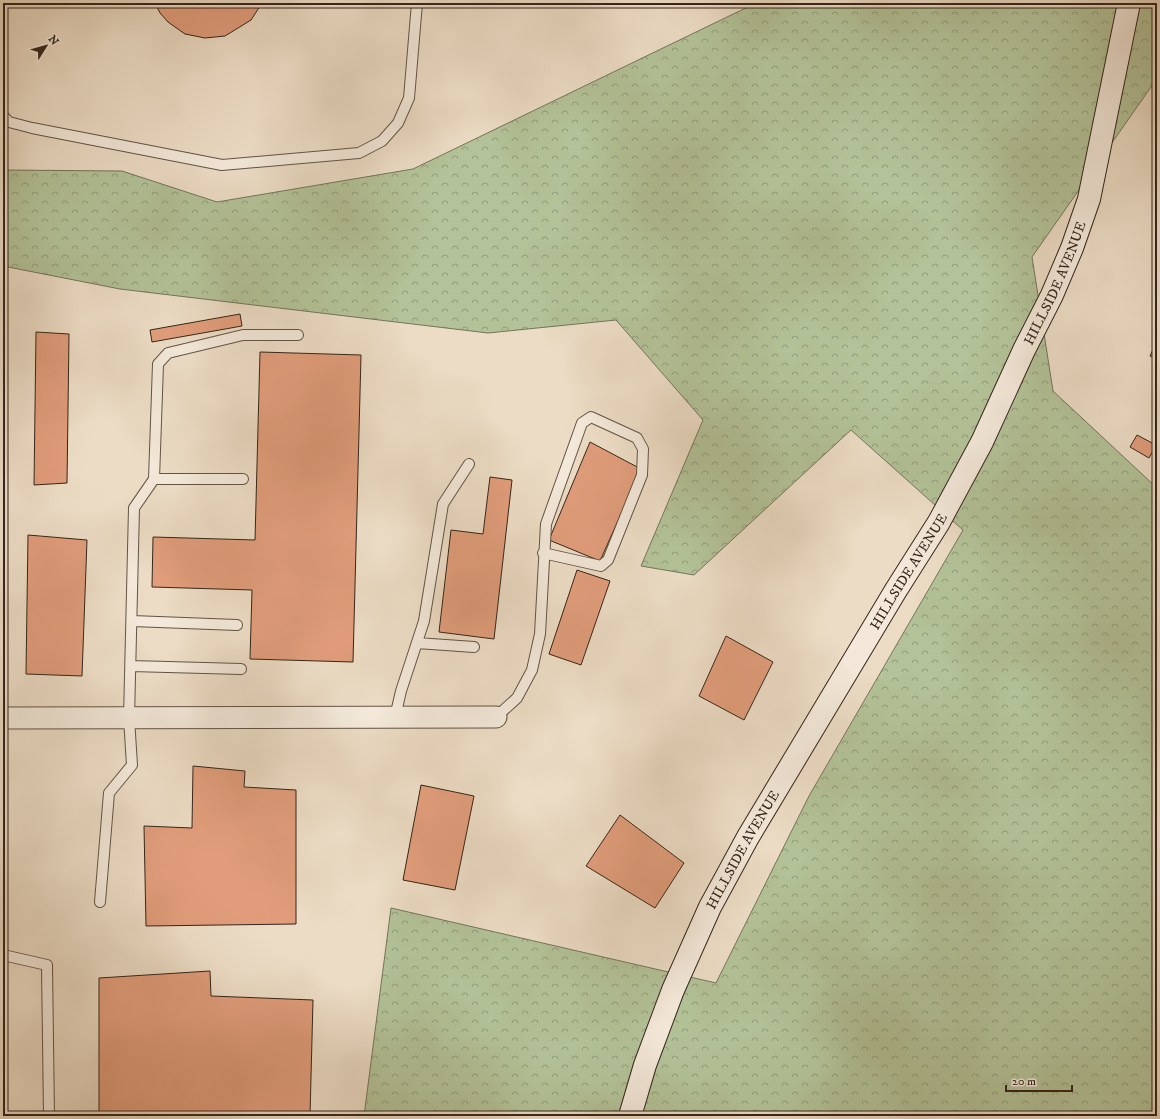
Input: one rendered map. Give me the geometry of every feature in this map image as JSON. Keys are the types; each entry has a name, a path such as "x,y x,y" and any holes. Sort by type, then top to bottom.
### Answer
{"street":[{"name":"HILLSIDE AVENUE","path":"630,1116 645,1065 672,990 710,907 752,830 896,590 939,522 982,442 1024,350 1052,295 1072,248 1089,199 1129,3"},
{"path":"3,718 496,717"}],"lane":[{"path":"3,116 10,122 32,128 222,165 359,153 382,141 398,123 409,98 417,3"},
{"path":"100,902 109,793 132,765 129,718 134,508 154,479 158,364 168,353 243,335 298,335"},
{"path":"496,717 518,698 532,670 540,634 544,553 546,524 582,423 591,417 637,438 643,449 642,475 608,560 601,566 544,553"},
{"path":"395,717 401,691 424,621 443,504 469,464"},
{"path":"154,479 243,479"},
{"path":"132,621 237,625"},
{"path":"417,643 474,647"},
{"path":"131,666 241,669"},
{"path":"3,955 47,965 49,1116"}],"green space":[{"path":"756,3 1157,3 1157,70 1151,87 1032,257 1053,391 1157,488 1157,1116 364,1116 391,908 716,983 809,796 963,530 851,430 694,575 641,566 703,420 616,320 488,333 120,289 3,266 3,170 122,171 217,202 413,169"}],"building":[{"path":"155,3 262,3 251,20 225,36 205,38 185,34 168,22 160,13"},
{"path":"240,314 242,326 152,342 150,330"},
{"path":"36,332 69,334 67,483 34,485"},
{"path":"1157,341 1157,359 1150,356"},
{"path":"260,352 361,355 353,662 250,659 252,590 152,587 153,537 255,540"},
{"path":"1137,435 1156,445 1149,458 1130,447"},
{"path":"590,442 641,469 600,561 549,540"},
{"path":"490,477 512,480 494,639 439,632 451,530 483,534"},
{"path":"28,535 87,540 82,676 26,674"},
{"path":"577,570 610,581 581,665 549,654"},
{"path":"726,636 773,662 744,720 699,696"},
{"path":"193,766 245,771 244,787 296,790 296,924 146,926 144,826 192,828"},
{"path":"421,785 474,796 455,890 403,880"},
{"path":"620,815 684,863 655,908 586,866"},
{"path":"210,971 211,996 313,1000 310,1116 99,1116 99,978"}]}
